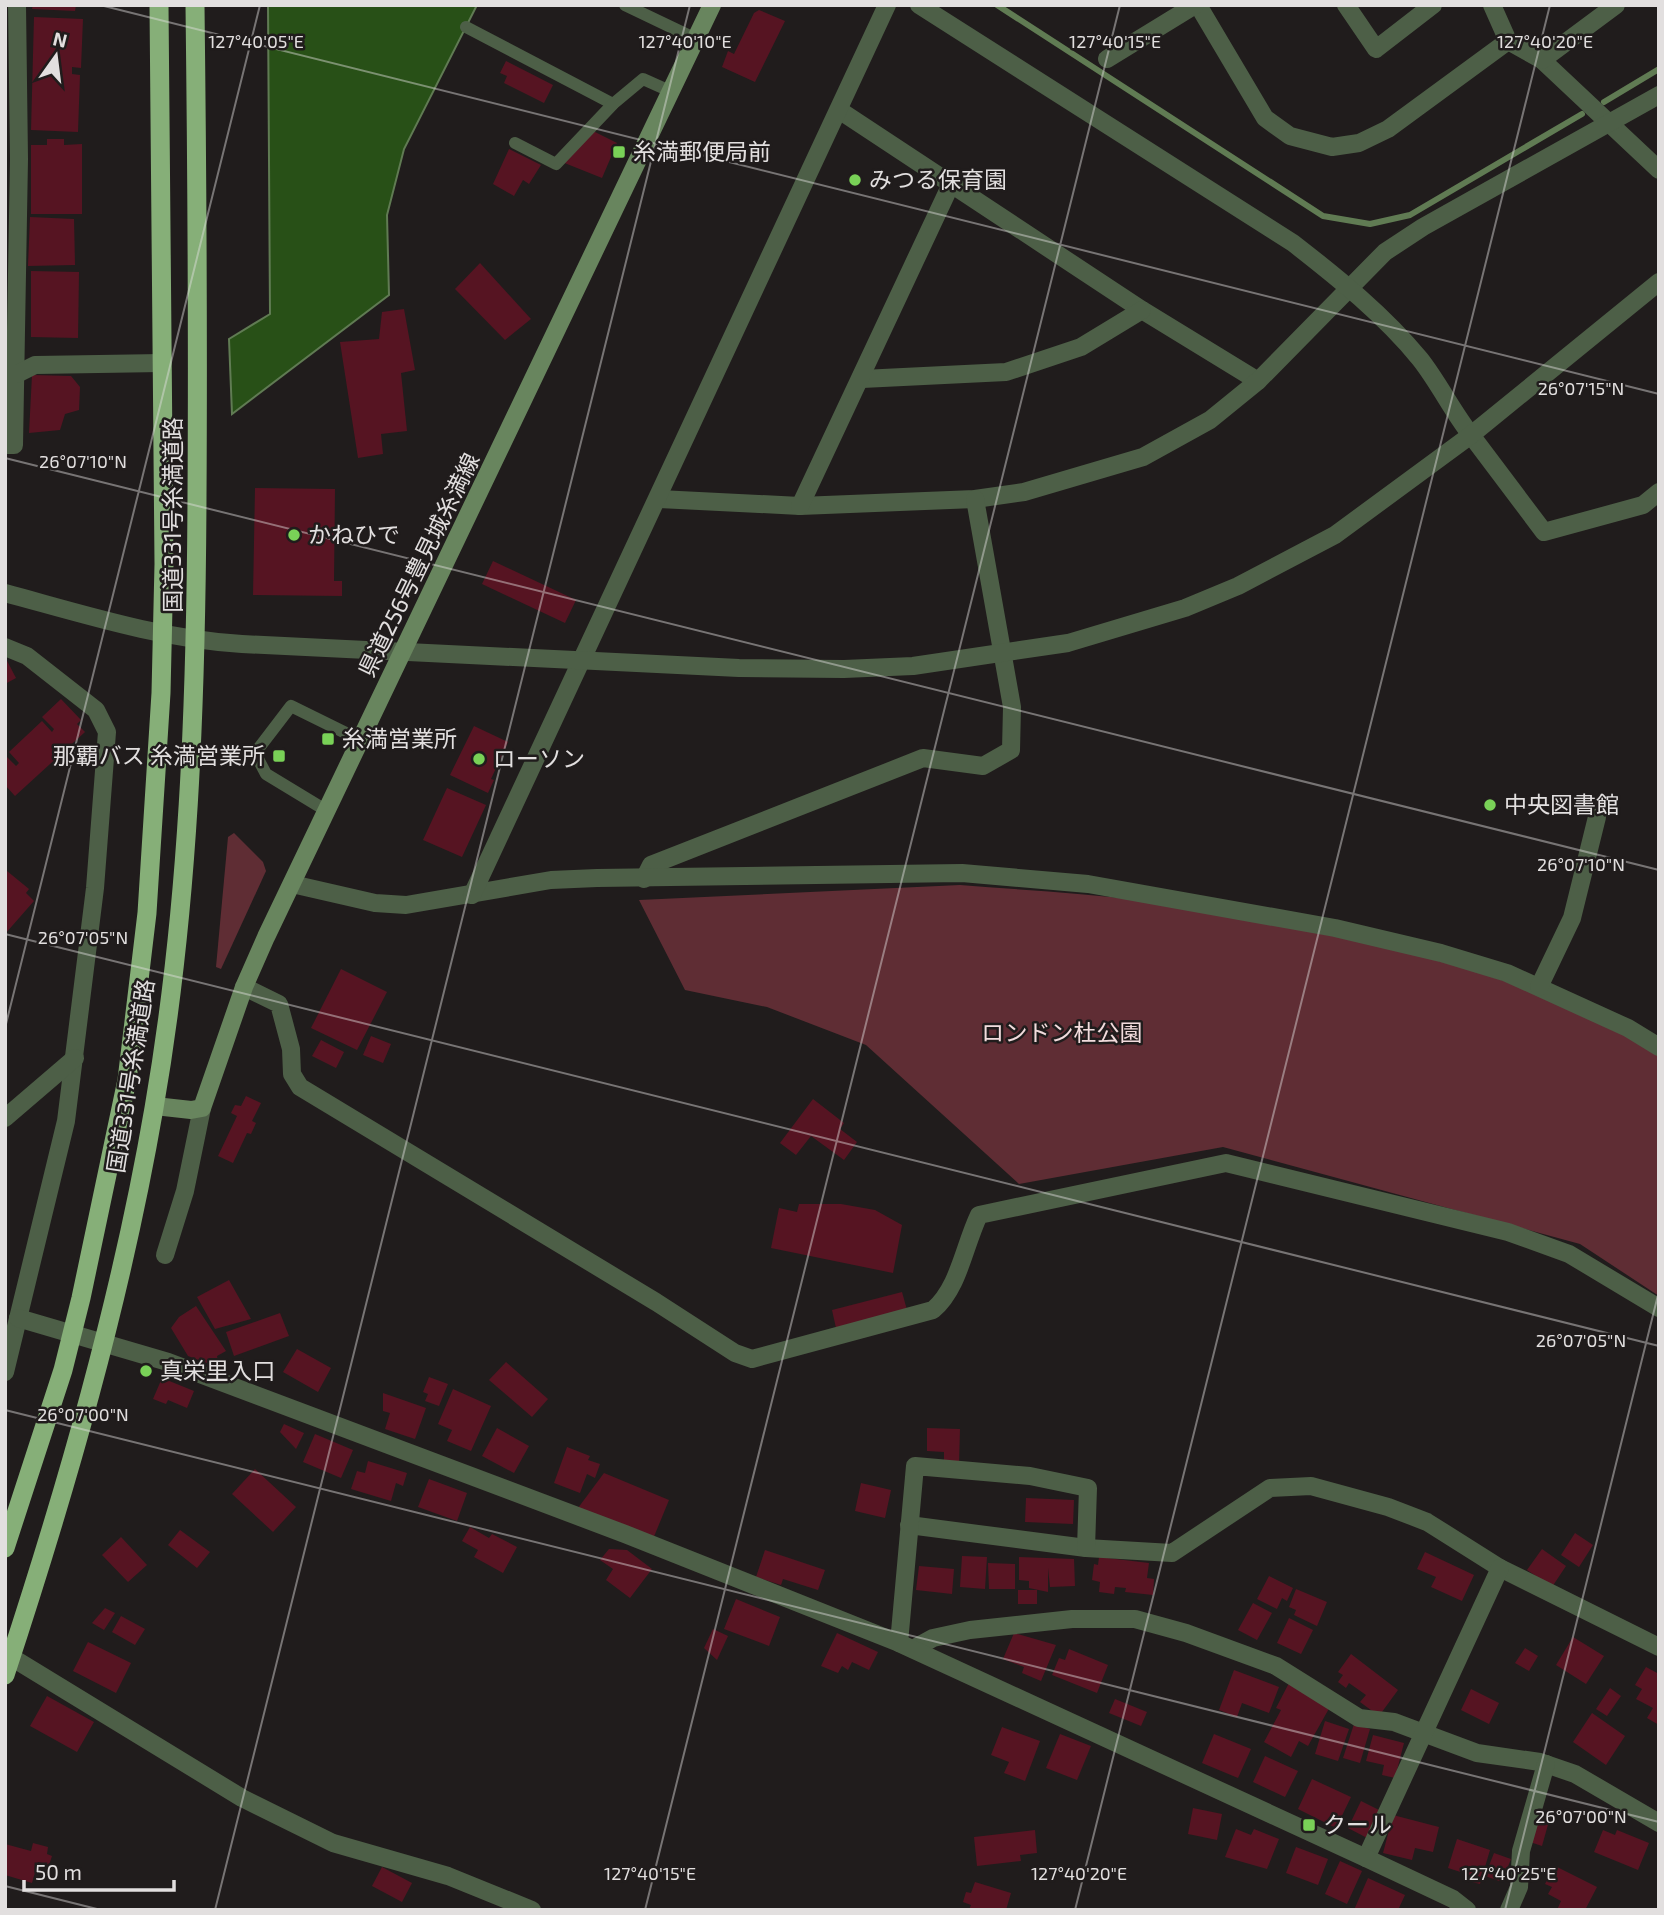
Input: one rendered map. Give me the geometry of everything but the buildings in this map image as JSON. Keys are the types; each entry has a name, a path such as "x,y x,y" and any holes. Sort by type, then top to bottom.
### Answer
{"highway":[{"name":"国道331号糸満道路","path":"5,1548 72,1334 127,1080 147,913 162,633 159,5"},
{"name":"国道331号糸満道路","path":"8,1666 103,1343 155,1106 180,912 196,641 199,342 195,5"}],"main road":[{"name":"県道256号豊見城糸満線","path":"202,1108 244,987 712,5"},
{"path":"155,1106 191,1110 202,1108"}],"street":[{"path":"5,445 15,445 11,374 17,5"},
{"path":"472,895 580,660 659,499 887,5"},
{"path":"919,5 1264,224 1349,287 1420,360 1450,408 1544,531 1651,508 1659,492"},
{"path":"1107,59 1196,5 1265,118 1290,136 1332,147 1359,143 1388,129 1508,41"},
{"path":"1346,5 1377,49 1433,5"},
{"path":"1492,5 1508,41 1542,60 1659,170"},
{"path":"1542,60 1613,10 1616,5"},
{"path":"659,499 800,506 975,499 1024,492 1143,457 1210,421 1258,381 1385,252 1423,227 1659,95"},
{"path":"839,110 1142,310 1258,381"},
{"path":"800,506 862,379 951,182"},
{"path":"5,593 196,641 739,668 844,669 914,666 1003,655 1068,643 1129,626 1238,586 1335,535 1471,435 1659,282"},
{"path":"862,379 1006,372 1082,347 1142,310"},
{"path":"11,374 35,365 162,368"},
{"path":"643,879 652,865 923,758 983,766 1011,750 1012,707 975,499"},
{"path":"5,647 27,656 96,710 107,732 95,888 66,1121 5,1372"},
{"path":"1539,987 1572,918 1597,817"},
{"path":"292,884 375,903 407,905 551,880 962,873 1087,884 1335,928 1441,953 1507,973 1628,1027 1659,1046"},
{"path":"244,987 279,1004 291,1049 292,1074 300,1087 656,1301 735,1353 752,1359 933,1310 947,1298 967,1238 979,1215 1226,1163 1508,1232 1569,1254 1659,1308"},
{"path":"5,1118 75,1058"},
{"path":"164,1255 185,1191 202,1108"},
{"path":"18,1318 168,1362 625,1534 906,1646 1366,1858 1453,1899 1467,1910"},
{"path":"906,1646 909,1525 915,1466 1030,1476 1088,1488 1086,1548"},
{"path":"909,1525 1086,1548 1172,1553 1270,1488 1311,1486 1388,1507 1427,1522 1500,1568 1659,1647"},
{"path":"1366,1858 1500,1568"},
{"path":"906,1646 970,1630 1072,1619 1135,1619 1186,1633 1276,1666 1359,1718 1394,1722 1477,1753 1546,1764 1575,1774 1659,1823"},
{"path":"8,1666 242,1798 333,1843 449,1876 532,1910"},
{"path":"1509,1910 1518,1887 1521,1851 1546,1764"}],"lane":[{"path":"625,5 696,39"},
{"path":"466,27 613,104"},
{"path":"515,143 556,164 613,104 643,79 671,92"},
{"path":"327,811 266,774 255,753 291,706 362,741"}],"green space":[{"path":"234,833 263,862 266,871 221,969 216,967 228,837"},
{"name":"ロンドン杜公園","path":"960,885 1172,904 1359,941 1438,961 1515,985 1552,999 1625,1035 1659,1056 1659,1296 1580,1244 1223,1147 1019,1184 866,1045 767,1007 685,990 639,900"}],"shaded area":[{"path":"268,5 477,5 404,149 387,215 389,295 232,414 229,339 270,314"}],"waterway":[{"path":"997,5 1323,216 1370,224 1410,215 1582,114"},
{"path":"1604,102 1659,69"}],"place":[{"name":"糸満郵便局前","path":"619,152"},
{"name":"みつる保育園","path":"855,180"},
{"name":"かねひで","path":"294,535"},
{"name":"糸満営業所","path":"328,739"},
{"name":"那覇バス 糸満営業所","path":"279,756"},
{"name":"ローソン","path":"479,759"},
{"name":"中央図書館","path":"1490,805"},
{"name":"真栄里入口","path":"146,1371"},
{"name":"クール","path":"1309,1825"}]}
